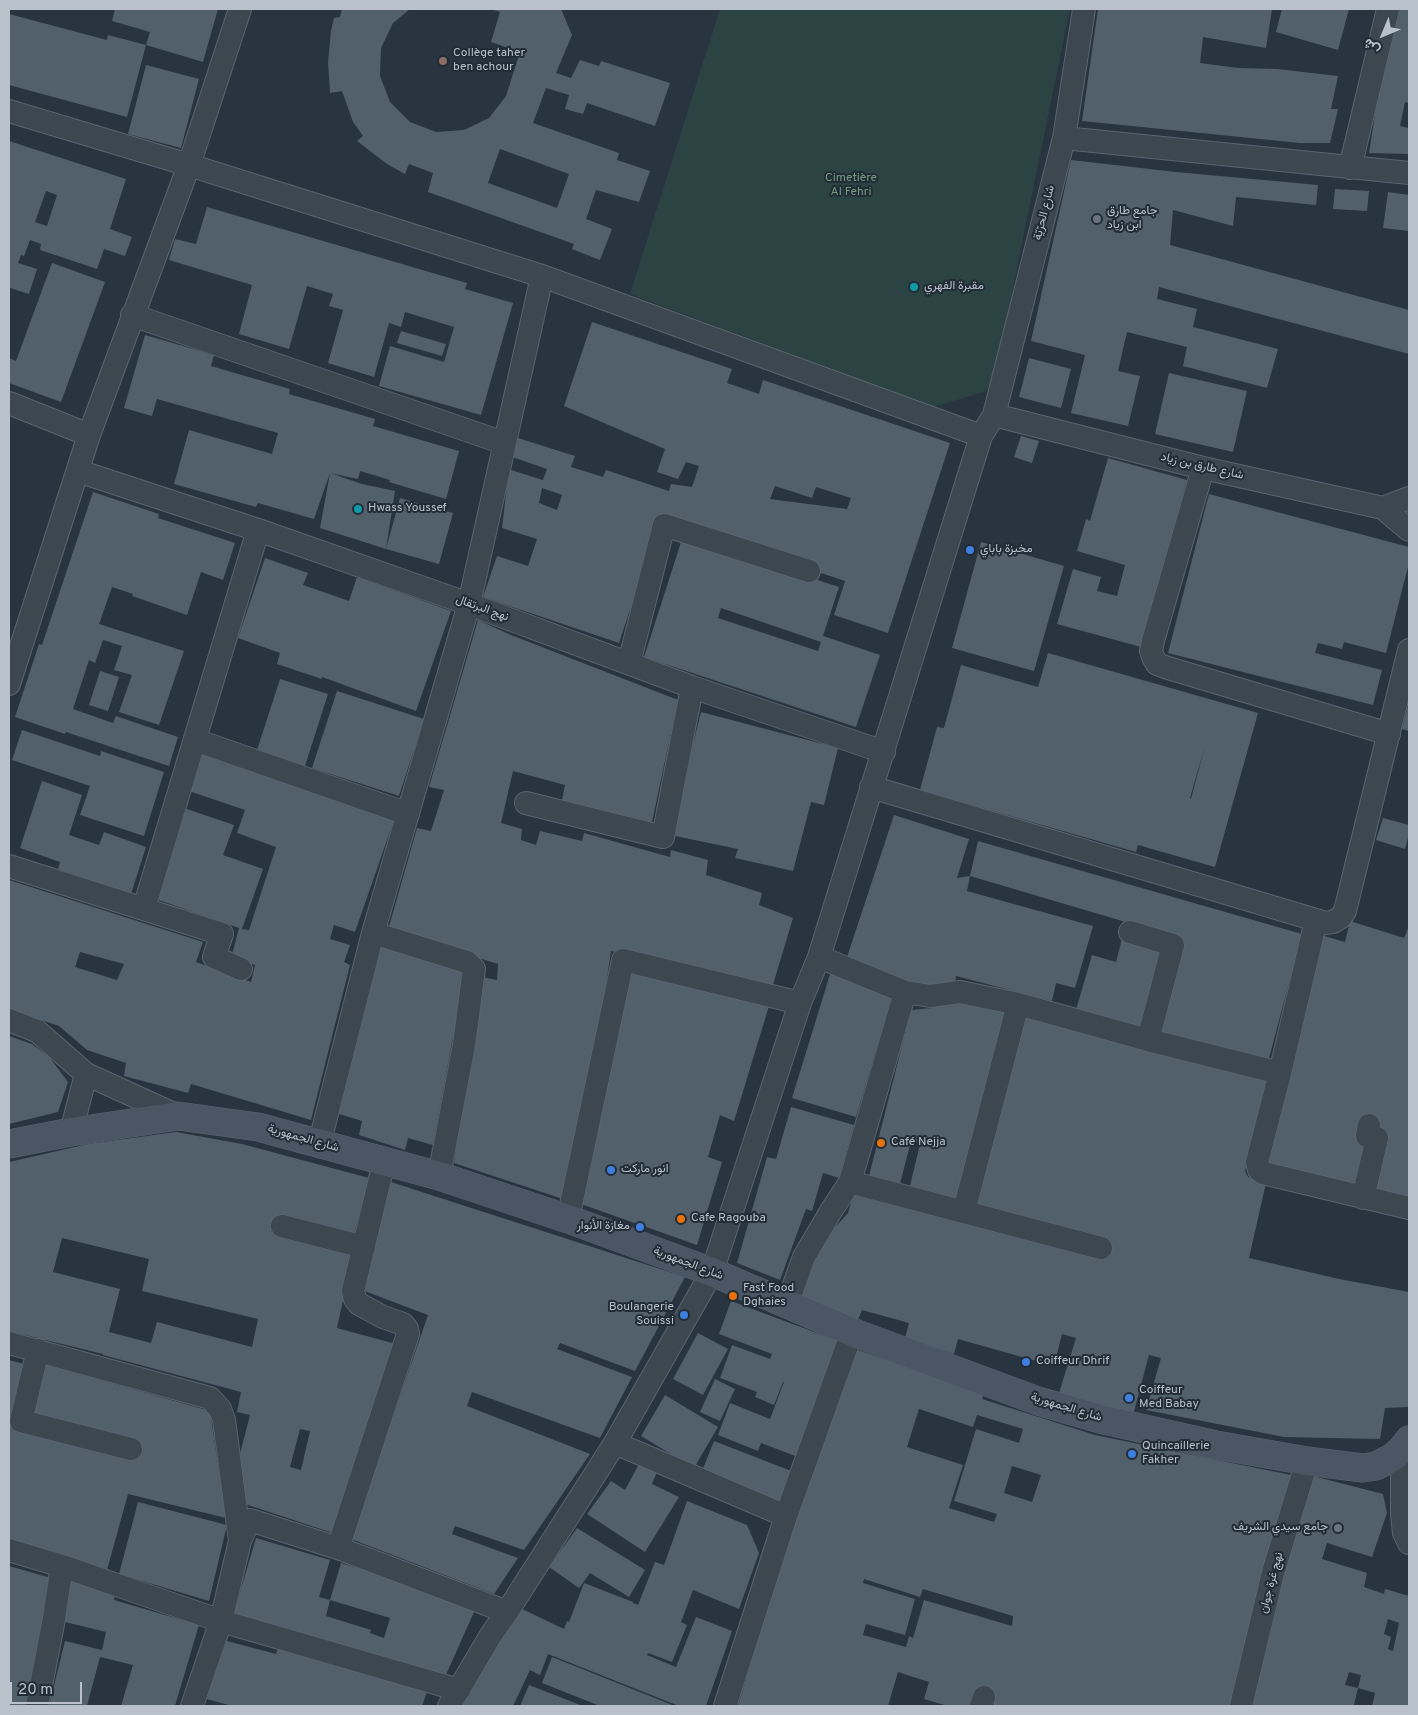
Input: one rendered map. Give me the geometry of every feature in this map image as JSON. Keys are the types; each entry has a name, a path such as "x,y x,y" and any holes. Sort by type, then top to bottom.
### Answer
{"street":[{"path":"9,684 89,435 189,165 240,9"},
{"name":"شارع الحرّيّة","path":"454,1698 491,1635 616,1443 712,1272 800,1003 819,957 981,436 994,415 1064,138 1084,9"},
{"path":"1350,168 1388,9"},
{"path":"9,111 189,165 542,276 981,436"},
{"path":"1064,138 1409,173"},
{"path":"320,1145 373,933 469,604 542,276"},
{"path":"132,315 504,443"},
{"path":"9,403 89,435"},
{"name":"شارع طارق بن زياد","path":"994,415 1203,468 1383,508"},
{"path":"1203,468 1153,641 1151,651 1153,657 1158,664 1168,668 1389,734"},
{"name":"نهج البرتقال","path":"78,471 258,530 469,604 692,687 884,752"},
{"path":"1409,498 1383,508 1409,530"},
{"path":"629,663 664,525 809,571"},
{"path":"144,908 258,530"},
{"path":"871,787 1316,920 1332,922 1341,917 1345,911 1409,650"},
{"path":"526,803 663,837 692,687"},
{"path":"195,740 408,814"},
{"path":"9,866 222,934 214,958 241,969"},
{"path":"1316,920 1257,1162 1259,1170 1263,1173 1409,1208"},
{"path":"1130,932 1173,945 1148,1040"},
{"path":"373,933 467,962 474,970 464,1045 439,1176"},
{"path":"819,957 905,992 930,996 960,992 1018,1004 1148,1040 1280,1073"},
{"path":"568,1219 623,960 800,1003"},
{"path":"787,1304 804,1257 850,1182 905,992"},
{"path":"964,1211 1018,1004"},
{"path":"9,1020 37,1031 86,1074 178,1116"},
{"path":"72,1132 86,1074"},
{"name":"شارع الجمهورية","path":"9,1144 72,1132 178,1116 258,1127 439,1176 568,1219 712,1272 852,1332 1038,1401 1100,1419 1216,1445 1307,1461 1363,1468 1376,1466 1393,1457 1406,1445"},
{"path":"1363,1198 1377,1138 1367,1136 1369,1125"},
{"path":"338,1548 408,1334 403,1324 367,1309 355,1299 353,1291 384,1162"},
{"path":"850,1182 1101,1248"},
{"path":"282,1226 364,1247"},
{"path":"725,1706 786,1516 852,1332"},
{"path":"9,1343 210,1398 220,1409 224,1420 240,1541"},
{"path":"38,1350 21,1421 131,1449"},
{"path":"616,1443 786,1516"},
{"path":"1406,1445 1402,1514 1404,1533 1409,1544"},
{"name":"نهج غرة جوان","path":"1241,1706 1274,1573 1307,1461"},
{"path":"192,1706 221,1621 240,1541 248,1522 251,1520 338,1548 507,1612"},
{"path":"9,1550 62,1566 454,1698"},
{"path":"37,1706 54,1624 62,1566"}],"green space":[{"name":"Cimetière Al Fehri","path":"720,9 1070,9 995,375 986,391 934,407 630,294"}],"building":[{"path":"115,9 218,9 203,62 146,45 150,32 112,21"},
{"path":"342,9 410,9 393,23 381,48 380,76 390,102 410,122 436,132 464,130 489,118 506,96 520,52 491,42 500,12 491,9 561,9 572,35 556,73 571,78 580,60 599,66 601,61 670,83 655,126 587,103 583,114 565,109 569,95 546,88 533,123 619,153 617,160 650,171 639,202 596,190 586,219 612,229 600,260 572,249 574,244 428,192 433,173 409,164 405,174 387,164 357,141 363,136 353,122 342,91 330,93 328,62 331,31 334,18 340,17","holes":["500,149 569,174 557,208 488,183"]},
{"path":"1098,9 1272,9 1266,48 1203,37 1200,63 1338,76 1331,109 1338,109 1330,143 1300,143 1082,121"},
{"path":"1282,9 1349,9 1338,50 1276,32"},
{"path":"1400,9 1409,9 1409,103 1405,102 1400,126 1409,128 1409,154 1369,153 1378,95"},
{"path":"9,14 107,40 108,35 146,45 127,117 9,85"},
{"path":"146,65 199,79 181,148 128,134"},
{"path":"9,141 126,179 110,229 132,237 125,256 104,249 97,269 40,250 41,244 30,240 24,256 21,255 18,263 37,269 29,294 10,288 9,292","holes":["46,191 57,195 47,226 35,222"]},
{"path":"1071,160 1318,185 1316,205 1236,197 1233,226 1173,210 1170,245 1409,310 1409,354 1159,287 1157,299 1197,309 1193,327 1278,349 1267,388 1183,366 1187,347 1127,332 1118,371 1140,376 1128,426 1071,413 1085,355 1031,341"},
{"path":"1335,189 1369,191 1367,211 1333,209"},
{"path":"1388,192 1409,195 1409,231 1383,228"},
{"path":"207,207 467,283 465,289 513,303 481,415 379,386 390,346 444,362 454,327 405,312 401,327 389,323 374,377 328,363 343,310 329,306 333,294 307,286 289,349 239,334 252,285 169,260 175,239 196,244"},
{"path":"52,263 105,282 61,402 9,383 9,358 16,361"},
{"path":"592,322 732,369 727,383 759,394 763,380 950,443 888,633 834,615 845,581 660,519 619,643 483,597 497,556 528,566 537,539 502,528 508,477 511,470 543,480 547,469 512,457 518,438 575,456 571,467 603,477 606,470 669,491 671,484 692,487 699,466 686,462 678,479 657,472 665,449 564,406","holes":["775,486 812,498 816,487 851,498 847,509 770,499","542,488 562,495 557,510 539,503"]},
{"path":"401,331 446,344 442,356 397,343"},
{"path":"145,335 214,355 211,366 290,389 289,394 375,419 373,426 459,451 446,499 360,471 358,479 330,473 314,519 258,503 256,507 174,484 189,430 272,454 278,433 157,399 152,416 124,408"},
{"path":"1029,358 1071,369 1061,408 1019,397"},
{"path":"1169,373 1247,391 1233,452 1155,434"},
{"path":"1021,436 1039,441 1032,463 1014,457"},
{"path":"1108,458 1187,480 1141,647 1057,624 1073,569 1101,577 1097,591 1117,596 1125,565 1077,551 1086,519 1090,521"},
{"name":"Hwass Youssef","path":"330,473 362,484 395,491 386,549 320,528"},
{"path":"93,492 159,514 158,518 235,543 223,580 201,572 187,615 112,587 99,624 184,651 159,725 119,712 132,675 114,670 122,646 103,640 95,663 89,660 73,709 113,723 116,716 178,737 169,766 15,717 39,644 42,645"},
{"path":"1209,494 1409,547 1409,563 1386,653 1344,642 1342,649 1318,643 1315,653 1382,670 1373,705 1168,653"},
{"path":"400,498 453,513 439,564 386,549"},
{"path":"683,536 839,587 823,636 880,655 856,727 644,657","holes":["721,608 821,642 818,651 718,618"]},
{"path":"981,542 1064,566 1034,671 952,648"},
{"path":"265,558 308,573 303,585 349,601 357,577 451,611 416,711 322,677 322,679 277,664 280,653 238,638"},
{"path":"478,620 511,635 678,700 652,822 562,800 565,785 513,771 501,823 522,829 521,840 536,845 540,831 582,841 584,833 670,857 671,850 708,860 706,875 762,893 759,905 793,918 772,988 690,967 611,951 603,1005 563,1199 454,1163 482,977 497,980 498,964 388,930 417,828 431,831 444,790 429,787"},
{"path":"1048,653 1258,713 1215,867 1138,845 1136,852 920,790 937,727 944,728 961,665 1038,687","holes":["1205,746 1191,799 1190,798"]},
{"path":"100,671 119,677 108,711 89,705"},
{"path":"280,679 328,694 305,766 257,750"},
{"path":"337,691 424,719 399,796 312,768"},
{"path":"1409,702 1409,731 1402,729"},
{"path":"701,712 838,748 824,805 811,802 793,871 735,858 738,849 675,836 688,765"},
{"path":"22,730 100,756 101,751 164,772 144,836 80,815 90,786 12,760"},
{"path":"203,753 394,820 355,932 334,925 330,939 350,945 344,962 350,965 311,1120 191,1084 188,1093 124,1076 126,1063 87,1050 59,1026 9,1009 9,880 203,942 196,962 251,982 255,965 232,955 239,928 153,898 184,808 234,825 223,855 263,869 242,929 249,930 276,847 237,833 245,810 189,791","holes":["80,952 124,964 117,980 75,967"]},
{"path":"42,781 82,795 69,835 99,845 104,832 146,847 131,894 58,869 60,862 20,848"},
{"path":"894,815 969,839 957,878 970,876 967,891 1093,926 1075,988 1056,983 1052,1001 956,976 955,982 934,988 906,985 846,960"},
{"path":"1383,818 1409,825 1405,849 1376,840"},
{"path":"978,841 1302,934 1268,1062 1159,1033 1183,939 970,876"},
{"path":"1350,921 1404,938 1409,926 1409,1198 1374,1189 1373,1131 1377,1118 1363,1115 1357,1138 1367,1143 1355,1185 1267,1163 1321,935 1345,942"},
{"path":"1122,939 1163,950 1141,1028 1076,1010 1092,955 1116,962"},
{"path":"379,945 465,972 433,1145 408,1138 405,1150 359,1135 362,1121 339,1114"},
{"path":"631,970 769,1006 734,1121 720,1115 708,1157 722,1162 697,1245 578,1203"},
{"path":"831,971 892,996 856,1117 792,1098"},
{"path":"955,998 1007,1011 959,1203 909,1190 920,1144 911,1141 899,1188 868,1180 911,1010 932,1008"},
{"path":"1025,1014 1269,1082 1245,1171 1248,1177 1266,1183 1249,1258 1339,1279 1409,1292 1409,1407 1385,1408 1380,1439 1284,1437 1146,1410 1161,1358 1149,1355 1133,1415 1059,1393 1076,1338 1062,1334 1054,1366 958,1339 954,1354 905,1338 909,1323 862,1310 858,1320 801,1297 819,1245 848,1213 853,1195 1106,1259 1111,1242 973,1203"},
{"path":"9,1036 32,1044 50,1058 68,1082 58,1112 9,1124"},
{"path":"791,1107 854,1125 839,1178 823,1173 812,1211 806,1209 780,1280 737,1263 767,1157 776,1159"},
{"path":"176,1132 242,1144 369,1178 353,1238 275,1217 271,1232 353,1254 337,1328 396,1344 333,1533 242,1503 240,1454 250,1415 237,1412 241,1392 103,1354 9,1331 9,1162 88,1144","holes":["62,1238 149,1259 142,1291 258,1319 252,1347 157,1322 151,1343 109,1332 120,1289 53,1272","300,1429 310,1431 301,1470 290,1467"]},
{"path":"391,1182 685,1277 635,1371 560,1343 557,1349 632,1377 600,1438 472,1392 467,1406 590,1454 524,1550 455,1526 452,1534 518,1558 494,1594 351,1539 428,1315 359,1289"},
{"path":"731,1301 841,1342 798,1457 761,1443 758,1451 718,1435 730,1403 770,1419 784,1382 774,1405 755,1397 757,1392 720,1378 732,1345 770,1359 772,1354 719,1334"},
{"path":"698,1333 728,1349 703,1395 673,1379"},
{"path":"851,1348 985,1392 982,1399 1095,1435 1296,1476 1235,1706 948,1706 924,1699 929,1682 898,1672 888,1706 738,1706 783,1557","holes":["919,1409 973,1427 977,1415 1023,1429 1019,1443 976,1429 954,1501 997,1514 994,1522 949,1508 963,1465 907,1447","1012,1466 1041,1475 1032,1502 1004,1493","864,1579 920,1597 923,1589 1013,1616 1012,1626 924,1600 913,1638 909,1636 906,1647 863,1635 866,1624 905,1635 915,1599 863,1583"]},
{"path":"9,1360 28,1365 12,1430 59,1442 59,1440 136,1460 141,1442 30,1413 43,1364 210,1411 226,1518 128,1494 107,1570 9,1540"},
{"path":"715,1379 735,1389 720,1421 700,1412"},
{"path":"665,1395 718,1427 694,1468 641,1436"},
{"path":"714,1441 794,1472 781,1505 702,1471"},
{"path":"639,1464 657,1472 652,1484 679,1497 645,1552 587,1514 611,1481 625,1490"},
{"path":"1309,1475 1383,1494 1387,1513 1372,1557 1327,1543 1322,1559 1367,1573 1364,1587 1384,1594 1385,1589 1409,1596 1409,1706 1372,1706 1375,1693 1358,1688 1354,1705 1357,1706 1250,1706","holes":["1388,1619 1399,1623 1393,1651 1388,1649 1391,1637 1384,1634","1349,1672 1361,1675 1358,1688 1345,1685"]},
{"path":"687,1501 747,1525 759,1553 739,1609 693,1590 681,1622 687,1625 672,1662 648,1653 647,1655 676,1667 696,1617 732,1631 706,1706 679,1706 548,1654 540,1675 530,1670 513,1706 459,1706 520,1608 564,1629 567,1621 569,1622 584,1583 638,1605 655,1562 664,1565"},
{"path":"138,1502 227,1525 209,1601 119,1574"},
{"path":"577,1528 645,1570 629,1597 590,1573 579,1588 549,1567"},
{"path":"256,1538 330,1560 319,1597 330,1600 341,1563 401,1581 474,1612 445,1677 234,1613","holes":["330,1600 390,1618 384,1638 370,1633 371,1630 326,1616"]},
{"path":"9,1566 51,1578 25,1706 9,1706"},
{"path":"71,1581 116,1592 114,1600 199,1625 175,1706 121,1706 133,1665 100,1657 87,1706 49,1706 65,1641 102,1650 106,1632 61,1621"},
{"path":"223,1640 276,1654 278,1648 428,1689 422,1706 232,1706 207,1699"},
{"path":"552,1657 675,1706 600,1706 542,1683"},
{"path":"529,1685 583,1706 520,1706"}],"place":[{"name":"Collège taher ben achour","path":"443,61"},
{"name":"جامع طارق ابن زياد","path":"1097,219"},
{"name":"مقبرة الفهري","path":"914,287"},
{"name":"Hwass Youssef","path":"358,509"},
{"name":"مخبزة باباي","path":"970,550"},
{"name":"Café Nejja","path":"881,1143"},
{"name":"انور ماركت","path":"611,1170"},
{"name":"Cafe Ragouba","path":"681,1219"},
{"name":"مغازة الأنوار","path":"640,1227"},
{"name":"Fast Food Dghaies","path":"733,1296"},
{"name":"Boulangerie Souissi","path":"684,1315"},
{"name":"Coiffeur Dhrif","path":"1026,1362"},
{"name":"Coiffeur Med Babay","path":"1129,1398"},
{"name":"Quincaillerie Fakher","path":"1132,1454"},
{"name":"جامع سيدي الشريف","path":"1338,1528"}]}
